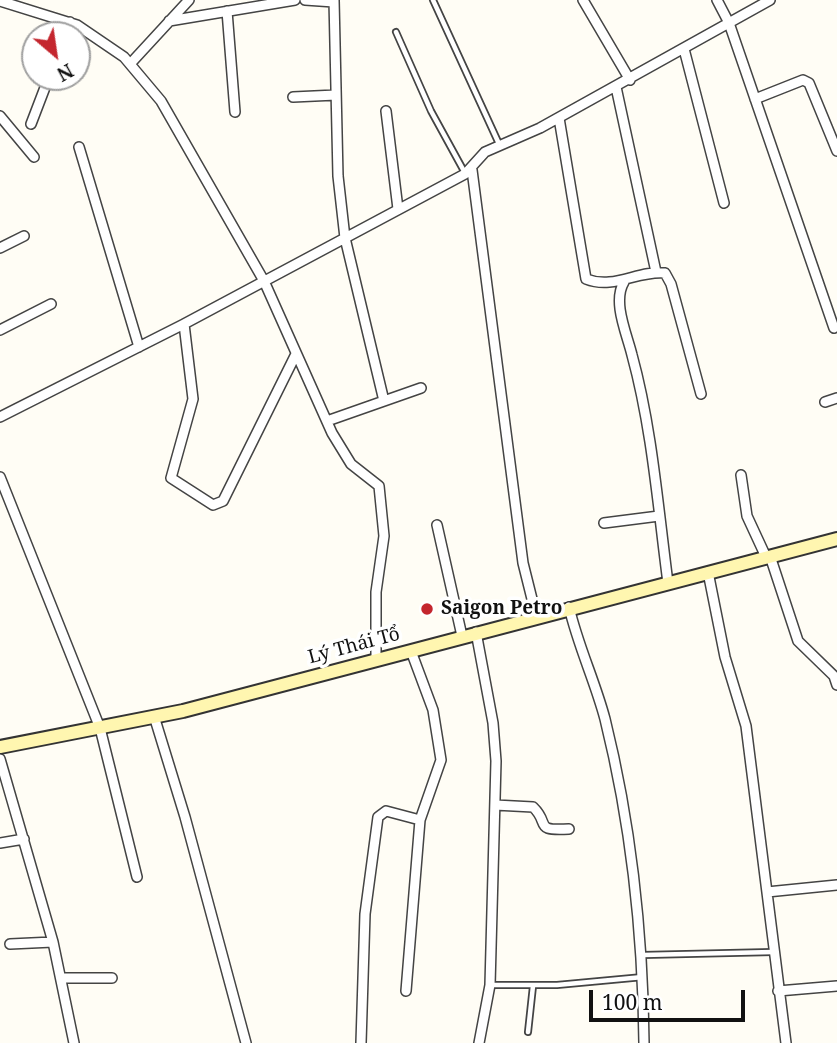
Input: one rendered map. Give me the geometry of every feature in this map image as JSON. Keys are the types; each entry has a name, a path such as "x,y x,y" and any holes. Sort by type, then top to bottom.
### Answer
{"main road":[{"name":"Lý Thái Tổ","path":"0,747 154,716 837,539"}],"street":[{"path":"130,64 189,0"},
{"path":"169,21 295,0"},
{"path":"306,0 334,1 338,176 345,238 384,401"},
{"path":"583,0 629,80"},
{"path":"717,0 729,23 834,328"},
{"path":"0,417 184,324 468,172 485,152 559,118 770,0"},
{"path":"0,1 67,21"},
{"path":"227,11 235,112"},
{"path":"91,37 130,64 161,101 264,281 327,421 351,464 379,485 384,536 376,592 376,660"},
{"path":"684,49 724,203"},
{"path":"755,99 786,84 803,80 809,83 837,151"},
{"path":"616,87 656,272"},
{"path":"31,124 44,91"},
{"path":"293,97 335,95"},
{"path":"386,111 388,149 398,209"},
{"path":"0,116 34,157"},
{"path":"559,118 582,272 586,279 592,281 624,282 656,272 665,273 671,284 701,394"},
{"path":"79,147 139,347"},
{"path":"468,172 523,563 536,615"},
{"path":"0,248 24,236"},
{"path":"624,282 619,289 621,314 642,390 668,583"},
{"path":"0,330 51,304"},
{"path":"184,324 193,399 170,471 171,478 213,505 223,501 296,354"},
{"path":"327,421 421,388"},
{"path":"825,402 837,398"},
{"path":"741,475 747,516 768,556 798,641 834,676 837,685"},
{"path":"0,477 100,727 138,877"},
{"path":"604,523 659,516"},
{"path":"436,524 461,636"},
{"path":"708,572 724,657 746,726 786,1043"},
{"path":"569,607 576,639 605,718 643,955 644,1043"},
{"path":"476,632 494,723 495,805 490,985 479,1043"},
{"path":"406,991 420,820 441,760 433,710 411,651"},
{"path":"154,716 185,817 246,1043"},
{"path":"0,759 53,942 74,1043"},
{"path":"495,805 533,807 543,827 549,830 569,828"},
{"path":"361,1043 365,914 378,817 386,811 420,820"},
{"path":"0,843 23,839"},
{"path":"767,892 837,885"},
{"path":"10,944 53,942"},
{"path":"61,978 111,978"},
{"path":"778,991 837,986"}],"lane":[{"path":"433,0 500,147"},
{"path":"396,32 431,111 468,172"},
{"path":"643,955 773,953"},
{"path":"490,985 533,986 643,977"},
{"path":"528,1032 533,986"}],"place":[{"name":"Saigon Petro","path":"427,609"}]}
